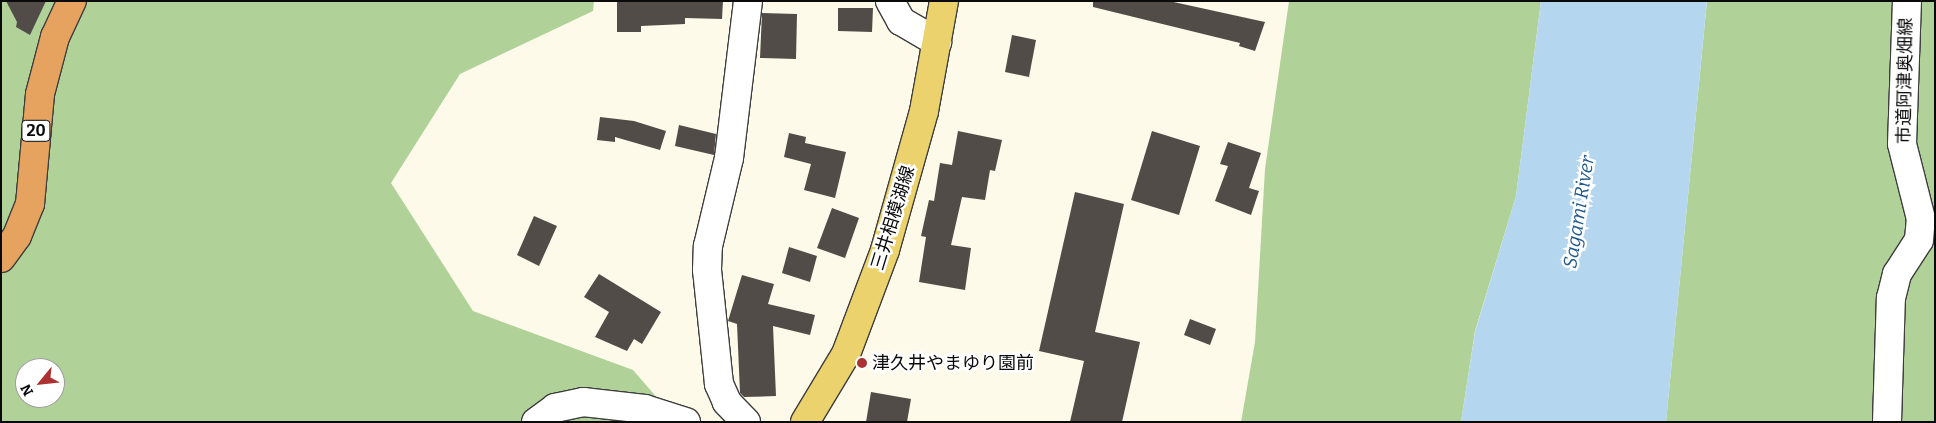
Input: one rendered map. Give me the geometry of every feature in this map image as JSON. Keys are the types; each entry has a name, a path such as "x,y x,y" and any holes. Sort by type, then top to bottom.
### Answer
{"highway":[{"name":"20","path":"1,258 17,236 30,204 40,94 55,37 72,1"}],"main road":[{"name":"三井相模湖線","path":"805,422 846,354 885,250 924,111 944,1"}],"street":[{"path":"746,422 727,402 719,384 707,262 708,246 729,158 748,1"},
{"path":"890,1 901,21 937,42"},
{"name":"市道阿津奥畑線","path":"1887,422 1891,298 1897,274 1919,240 1921,219 1902,144 1907,1"},
{"path":"536,422 555,408 583,402 645,409 686,422"}],"green space":[{"path":"1,1 594,1 593,11 460,74 391,183 473,311 633,370 678,422 1,422"},
{"path":"1289,1 1541,1 1516,196 1475,331 1461,422 1241,422 1255,342 1265,169"},
{"path":"1707,1 1935,1 1935,422 1666,422"}],"water":[{"name":"Sagami River","path":"1541,1 1707,1 1666,422 1461,422 1475,332 1516,196"}],"building":[{"path":"6,1 46,1 30,35 16,27 17,22"},
{"path":"617,1 723,1 722,19 685,18 685,24 641,26 641,32 617,32"},
{"path":"1093,1 1169,1 1265,22 1255,51 1239,46 1240,43 1093,7"},
{"path":"838,8 873,8 872,32 838,31"},
{"path":"762,13 797,14 796,59 760,58"},
{"path":"1012,35 1036,40 1029,77 1005,72"},
{"path":"600,117 634,121 666,131 660,150 615,137 615,142 597,140"},
{"path":"679,125 716,134 714,155 675,146"},
{"path":"958,131 1002,140 995,171 990,170 985,200 962,197 951,245 971,248 965,290 919,282 926,237 921,236 929,200 934,201 940,163 952,165"},
{"path":"1152,131 1200,146 1179,215 1131,200"},
{"path":"789,133 806,137 805,143 846,152 835,198 804,190 811,164 784,157"},
{"path":"1228,142 1261,153 1249,188 1259,191 1251,215 1215,201 1228,166 1220,164"},
{"path":"1075,192 1124,204 1095,332 1140,342 1122,422 1070,422 1084,361 1039,351"},
{"path":"832,208 859,218 845,258 817,248"},
{"path":"534,216 557,226 539,266 517,255"},
{"path":"789,247 817,256 810,282 782,273"},
{"path":"599,274 661,312 642,344 634,339 627,351 595,337 609,312 584,297"},
{"path":"742,275 774,284 768,304 815,315 810,335 773,326 776,396 744,397 740,393 737,324 728,321"},
{"path":"1190,319 1216,329 1210,345 1184,335"},
{"path":"871,392 911,399 907,422 866,422"}],"place":[{"name":"津久井やまゆり園前","path":"862,363"}]}
